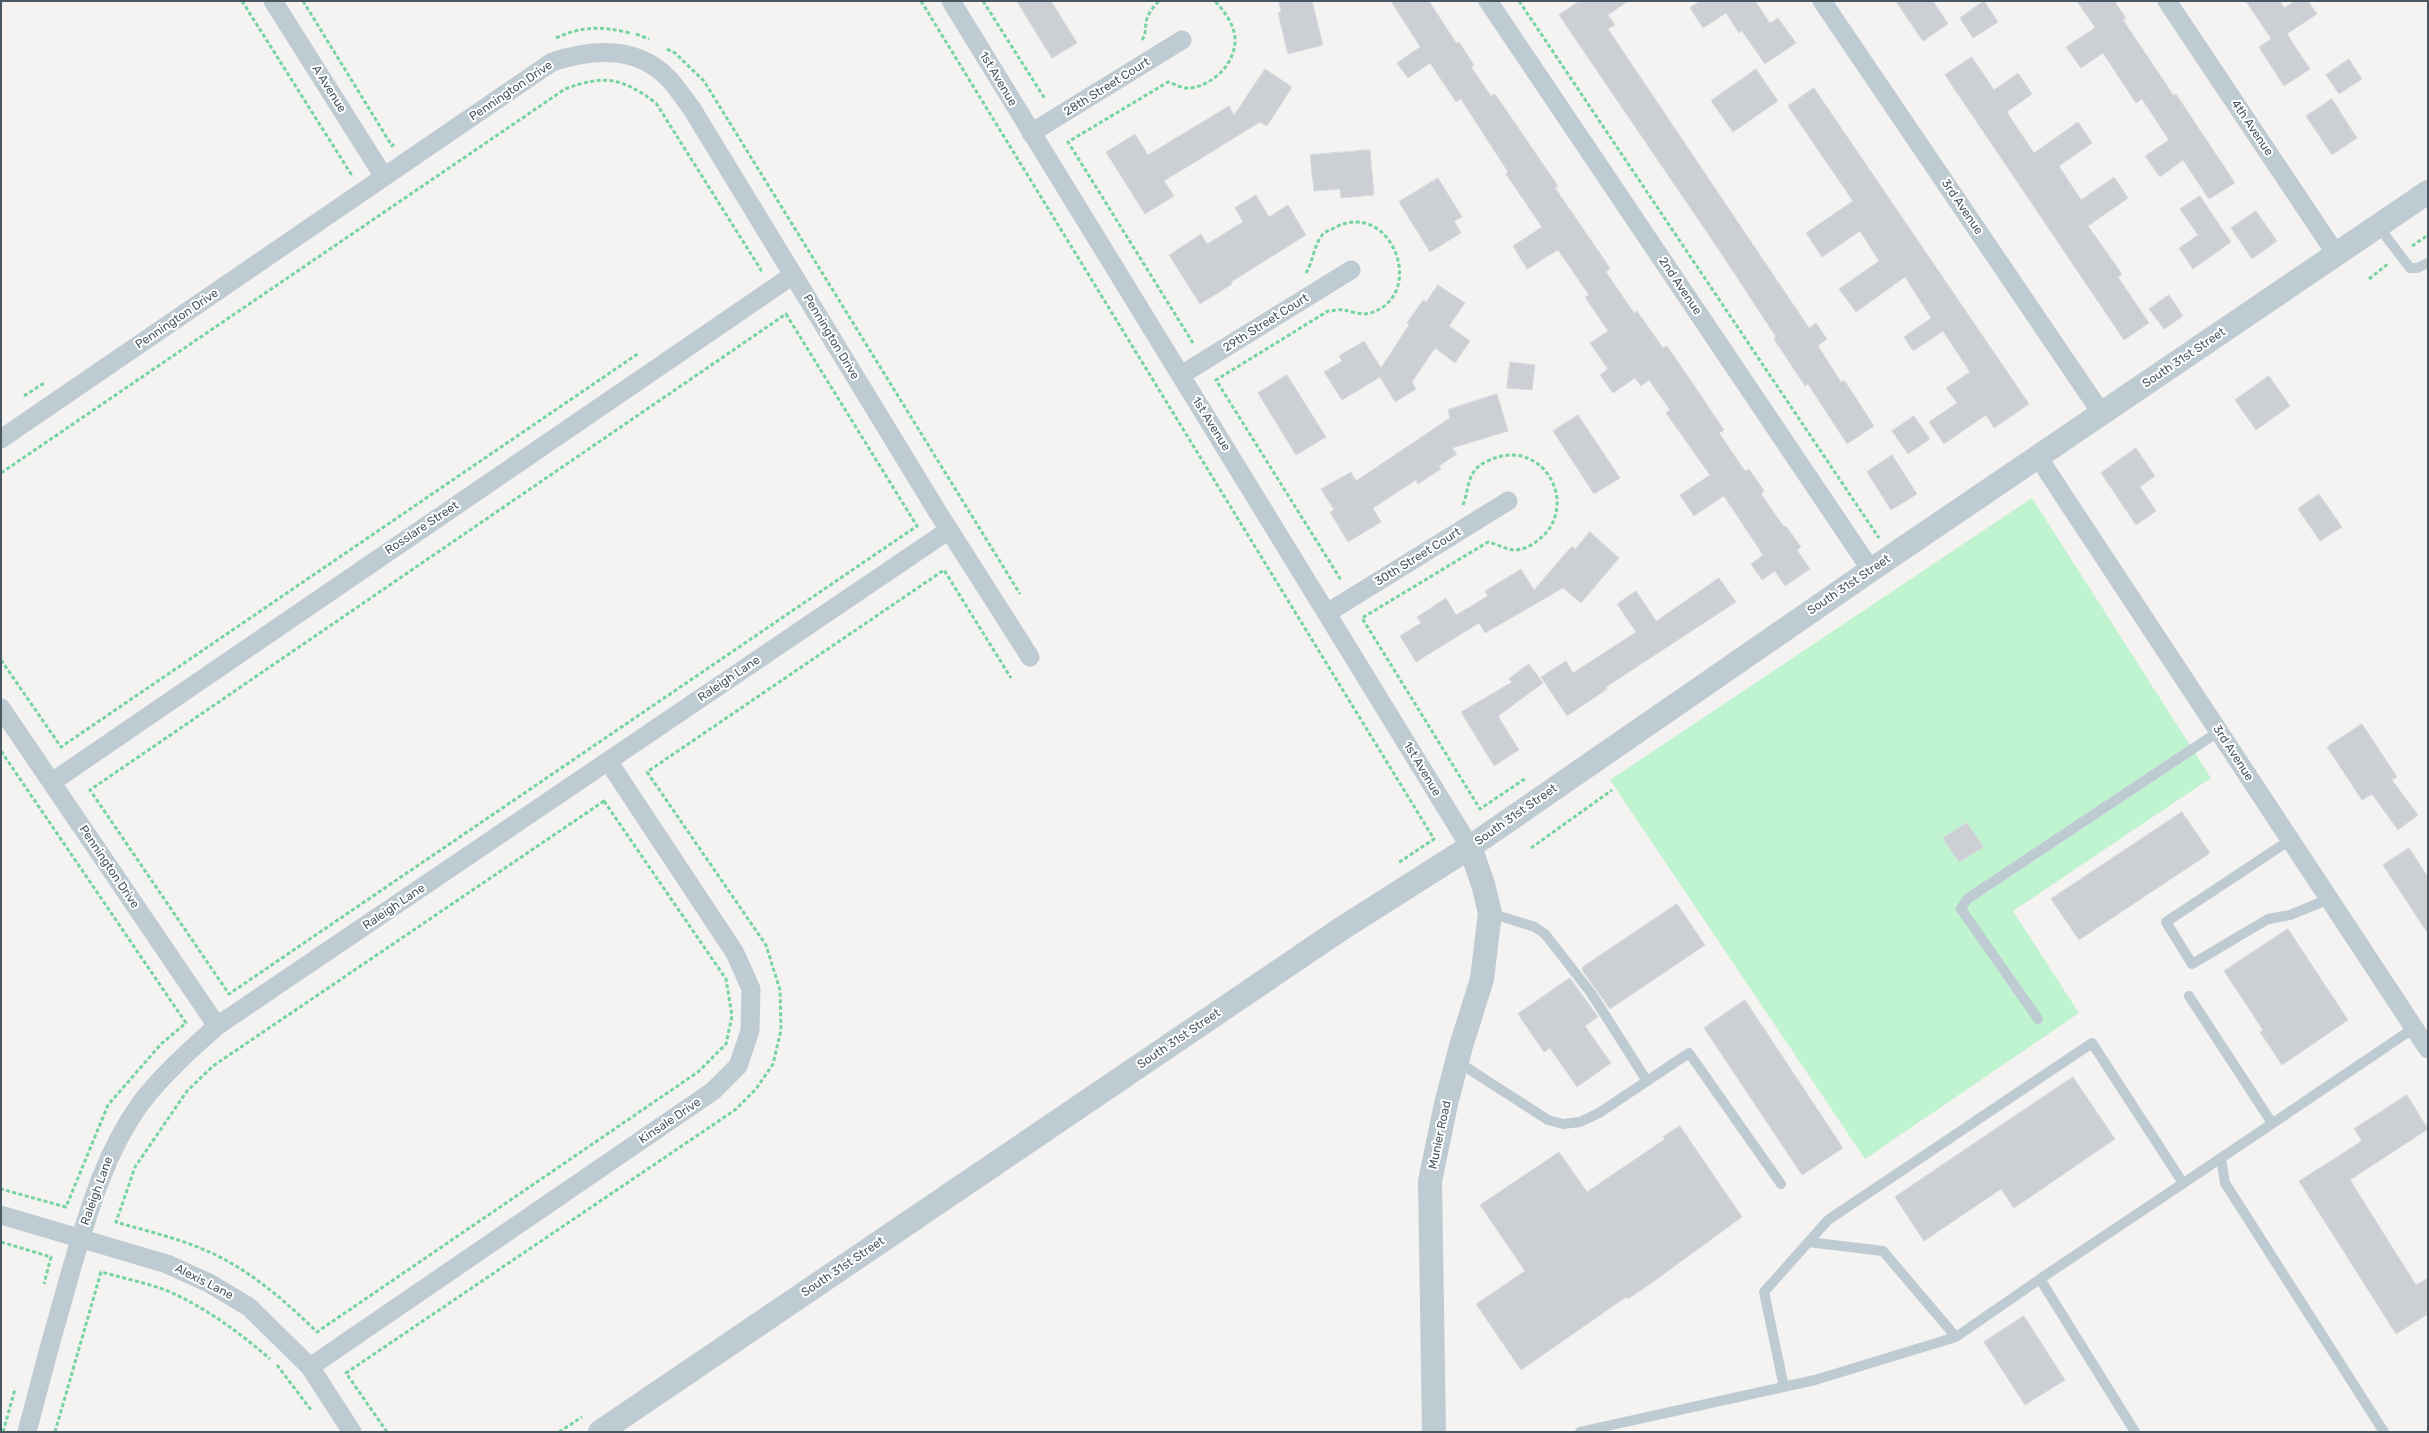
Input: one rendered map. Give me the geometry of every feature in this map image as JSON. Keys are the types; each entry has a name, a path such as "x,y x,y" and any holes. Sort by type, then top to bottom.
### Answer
{"street":[{"name":"A Avenue","path":"274,1 384,177"},
{"name":"1st Avenue","path":"951,1 1470,847"},
{"name":"2nd Avenue","path":"1488,1 1871,570"},
{"name":"3rd Avenue","path":"1822,1 2102,414"},
{"name":"4th Avenue","path":"2167,1 2336,254"},
{"name":"28th Street Court","path":"1032,134 1182,40"},
{"name":"Pennington Drive","path":"1,439 552,62 578,54 610,52 640,59 668,77 686,101 949,530 1030,657"},
{"name":"South 31st Street","path":"592,1423 1342,929 1470,847 1871,570 2428,192"},
{"name":"29th Street Court","path":"1181,375 1351,270"},
{"name":"Rosslare Street","path":"52,782 793,275"},
{"name":"3rd Avenue","path":"2038,457 2428,1049"},
{"name":"30th Street Court","path":"1327,613 1508,501"},
{"name":"Raleigh Lane","path":"27,1432 92,1199 112,1150 140,1104 178,1060 217,1026 949,530"},
{"name":"Pennington Drive","path":"1,708 217,1026"},
{"name":"Kinsale Drive","path":"310,1367 713,1091 738,1066 750,1031 751,989 736,953 608,761"},
{"name":"Munier Road","path":"1434,1432 1430,1181 1457,1061 1482,978 1490,913 1483,884 1470,847"},
{"name":"Alexis Lane","path":"1,1215 167,1264 209,1283 249,1307 310,1367 352,1432"}],"lane":[{"path":"2378,226 2410,268 2417,268 2428,263"},
{"path":"2038,1019 1961,909 1966,899 2218,732"},
{"path":"2290,840 2166,922 2192,964 2268,919 2290,915 2329,899"},
{"path":"1490,913 1534,927 1546,934 1591,994 1647,1081"},
{"path":"2189,996 2272,1124"},
{"path":"1580,1432 1814,1380 1956,1337 2414,1028"},
{"path":"1784,1387 1764,1292 1808,1242 1828,1220 2092,1043 2183,1183"},
{"path":"1457,1061 1548,1120 1563,1124 1580,1122 1599,1113 1689,1053 1781,1184"},
{"path":"2221,1158 2225,1183 2384,1432"},
{"path":"1808,1242 1883,1251 1956,1337"},
{"path":"2040,1279 2135,1432"}],"path":[{"path":"242,1 351,174 344,179"},
{"path":"302,1 392,146"},
{"path":"921,1 1434,839 1393,867"},
{"path":"983,1 1044,100 1052,95"},
{"path":"1140,43 1145,34 1146,22 1152,8 1159,1"},
{"path":"1200,338 1192,343 1068,142 1168,82 1190,88 1218,78 1232,54 1235,38 1224,12 1215,1"},
{"path":"1519,1 1879,539 1887,533"},
{"path":"1,473 564,88 587,80 611,80 634,87 656,103 761,270 753,276"},
{"path":"1304,276 1311,265 1323,234 1347,222 1370,225 1382,232 1396,250 1400,264 1397,290 1379,308 1369,314 1342,310 1328,312 1216,380 1340,580 1349,575"},
{"path":"786,314 916,526 229,994 90,790 786,314"},
{"path":"1,660 61,747 646,349"},
{"path":"16,401 47,380"},
{"path":"1455,510 1463,506 1468,495 1468,482 1476,469 1490,460 1514,453 1538,463 1555,486 1556,516 1550,529 1538,541 1527,548 1515,550 1488,542 1362,618 1480,809 1530,776"},
{"path":"387,1432 346,1373 735,1110 756,1089 773,1064 782,1030 780,990 766,945 647,772 944,570 1011,678"},
{"path":"1,751 186,1023 161,1044 108,1105 66,1207 1,1189"},
{"path":"1531,848 1612,790"},
{"path":"604,801 726,979 732,1016 726,1044 698,1072 317,1332 289,1304 248,1273 206,1250 116,1222 135,1167 186,1091 213,1066 604,801"},
{"path":"1,1242 51,1257 41,1294"},
{"path":"55,1432 101,1272 167,1291 210,1313 246,1338 276,1364 312,1411"},
{"path":"3,1432 16,1386"},
{"path":"560,1432 592,1423"}],"green space":[{"path":"2032,498 2211,778 2013,911 2079,1013 1865,1159 1610,780"}],"building":[{"path":"1017,1 1051,1 1077,43 1052,58"},
{"path":"1279,1 1312,1 1323,45 1288,54 1278,13 1281,12"},
{"path":"1391,1 1429,1 1456,43 1459,42 1474,65 1471,67 1491,96 1495,94 1558,186 1555,188 1610,268 1606,272 1634,313 1637,311 1663,348 1667,346 1724,430 1719,433 1745,471 1749,469 1764,491 1761,494 1784,527 1786,526 1801,547 1797,550 1810,569 1785,586 1775,571 1762,580 1751,564 1763,555 1724,496 1694,516 1680,495 1710,475 1666,413 1670,410 1649,380 1641,386 1635,378 1613,393 1600,375 1608,369 1590,343 1608,331 1585,297 1589,295 1558,250 1527,269 1513,246 1542,227 1506,174 1508,172 1461,99 1456,102 1430,63 1408,78 1397,63 1420,47"},
{"path":"1580,1 1628,1 1608,15 1615,25 1608,29 1809,328 1816,323 1827,339 1818,346 1841,382 1844,380 1874,426 1847,444 1808,384 1805,386 1774,339 1776,337 1719,250 1559,15"},
{"path":"1700,1 1755,1 1770,23 1778,18 1796,43 1765,64 1742,31 1739,33 1726,13 1703,28 1690,8"},
{"path":"1896,1 1933,1 1948,24 1923,41"},
{"path":"1984,1 1998,22 1973,38 1960,18"},
{"path":"2077,1 2114,1 2126,18 2123,20 2174,96 2176,94 2235,183 2209,199 2183,160 2160,177 2145,156 2169,140 2142,99 2136,103 2103,53 2081,68 2066,47 2095,28"},
{"path":"2246,1 2280,1 2284,8 2295,1 2308,1 2317,14 2287,34 2310,69 2284,86 2259,47 2271,39"},
{"path":"1972,57 1994,90 2018,73 2032,94 2008,111 2008,114 2034,153 2078,122 2092,143 2059,166 2081,200 2114,177 2128,198 2088,226 2122,274 2118,277 2149,323 2124,340 1945,75"},
{"path":"2349,59 2362,79 2339,94 2326,75"},
{"path":"1265,69 1292,87 1267,126 1260,122 1164,181 1174,196 1145,214 1106,152 1135,134 1148,155 1229,106 1234,115"},
{"path":"1756,69 1778,101 1733,132 1711,101"},
{"path":"1814,88 2029,404 1994,428 1986,415 1944,444 1929,422 1957,403 1946,388 1970,372 1943,331 1913,351 1904,337 1931,318 1905,277 1856,312 1839,289 1879,261 1860,231 1822,257 1806,233 1853,201 1788,106"},
{"path":"2332,99 2357,138 2332,155 2306,116"},
{"path":"1370,150 1374,195 1341,198 1340,189 1314,191 1310,155"},
{"path":"1438,178 1462,217 1454,221 1461,233 1430,252 1399,202"},
{"path":"1256,195 1269,217 1288,205 1306,235 1231,282 1232,284 1200,304 1169,255 1201,234 1207,244 1243,222 1235,208"},
{"path":"2200,196 2231,242 2193,269 2179,248 2198,235 2180,209"},
{"path":"2256,211 2277,241 2252,259 2231,228"},
{"path":"1438,285 1465,303 1449,326 1470,341 1455,363 1435,348 1412,382 1416,389 1395,402 1380,377 1342,400 1324,372 1342,361 1339,356 1364,341 1381,368 1409,325 1407,323 1423,300 1426,302"},
{"path":"2169,295 2183,316 2164,329 2149,309"},
{"path":"1510,362 1535,365 1532,390 1507,388"},
{"path":"1287,375 1326,437 1296,455 1258,393"},
{"path":"2269,376 2290,406 2256,430 2235,400"},
{"path":"1497,394 1508,431 1452,448 1457,454 1439,466 1441,469 1418,484 1416,480 1373,508 1381,522 1348,542 1330,512 1334,510 1321,489 1351,472 1356,481 1450,418 1448,410"},
{"path":"1578,415 1620,478 1594,494 1553,431"},
{"path":"1914,416 1930,439 1908,454 1892,431"},
{"path":"2136,448 2155,476 2140,487 2156,511 2136,525 2101,473"},
{"path":"1892,455 1917,494 1891,510 1867,472"},
{"path":"2319,494 2342,527 2320,541 2298,509"},
{"path":"1590,532 1619,558 1581,603 1563,588 1485,633 1479,623 1416,662 1400,636 1421,623 1417,617 1446,598 1456,615 1488,596 1485,591 1521,569 1534,590 1572,546 1575,549"},
{"path":"1719,578 1736,602 1606,687 1607,689 1567,716 1541,677 1566,661 1573,673 1636,632 1617,604 1636,591 1656,621"},
{"path":"1529,664 1543,683 1498,716 1519,750 1494,766 1461,712 1512,682 1509,679"},
{"path":"2362,724 2397,777 2392,780 2418,815 2398,830 2372,794 2362,800 2327,747"},
{"path":"2182,812 2210,853 2079,940 2051,899"},
{"path":"1967,823 1983,847 1959,862 1943,838"},
{"path":"2409,848 2428,877 2428,934 2383,865"},
{"path":"1677,904 1705,945 1610,1009 1582,970 1583,967"},
{"path":"2288,929 2348,1020 2282,1065 2260,1032 2263,1030 2224,971"},
{"path":"1570,978 1598,1017 1585,1026 1611,1063 1577,1087 1550,1048 1544,1052 1518,1014"},
{"path":"1745,1000 1843,1148 1802,1175 1704,1028"},
{"path":"2073,1077 2115,1139 2014,1208 2001,1189 1924,1241 1895,1197"},
{"path":"2407,1095 2428,1129 2350,1180 2416,1285 2428,1278 2428,1314 2396,1334 2299,1181 2362,1141 2354,1129"},
{"path":"1680,1126 1742,1217 1650,1284 1628,1299 1626,1297 1521,1370 1476,1304 1525,1271 1480,1205 1559,1152 1587,1192 1665,1139 1663,1137"},
{"path":"2024,1316 2065,1380 2025,1405 1984,1342"}]}
